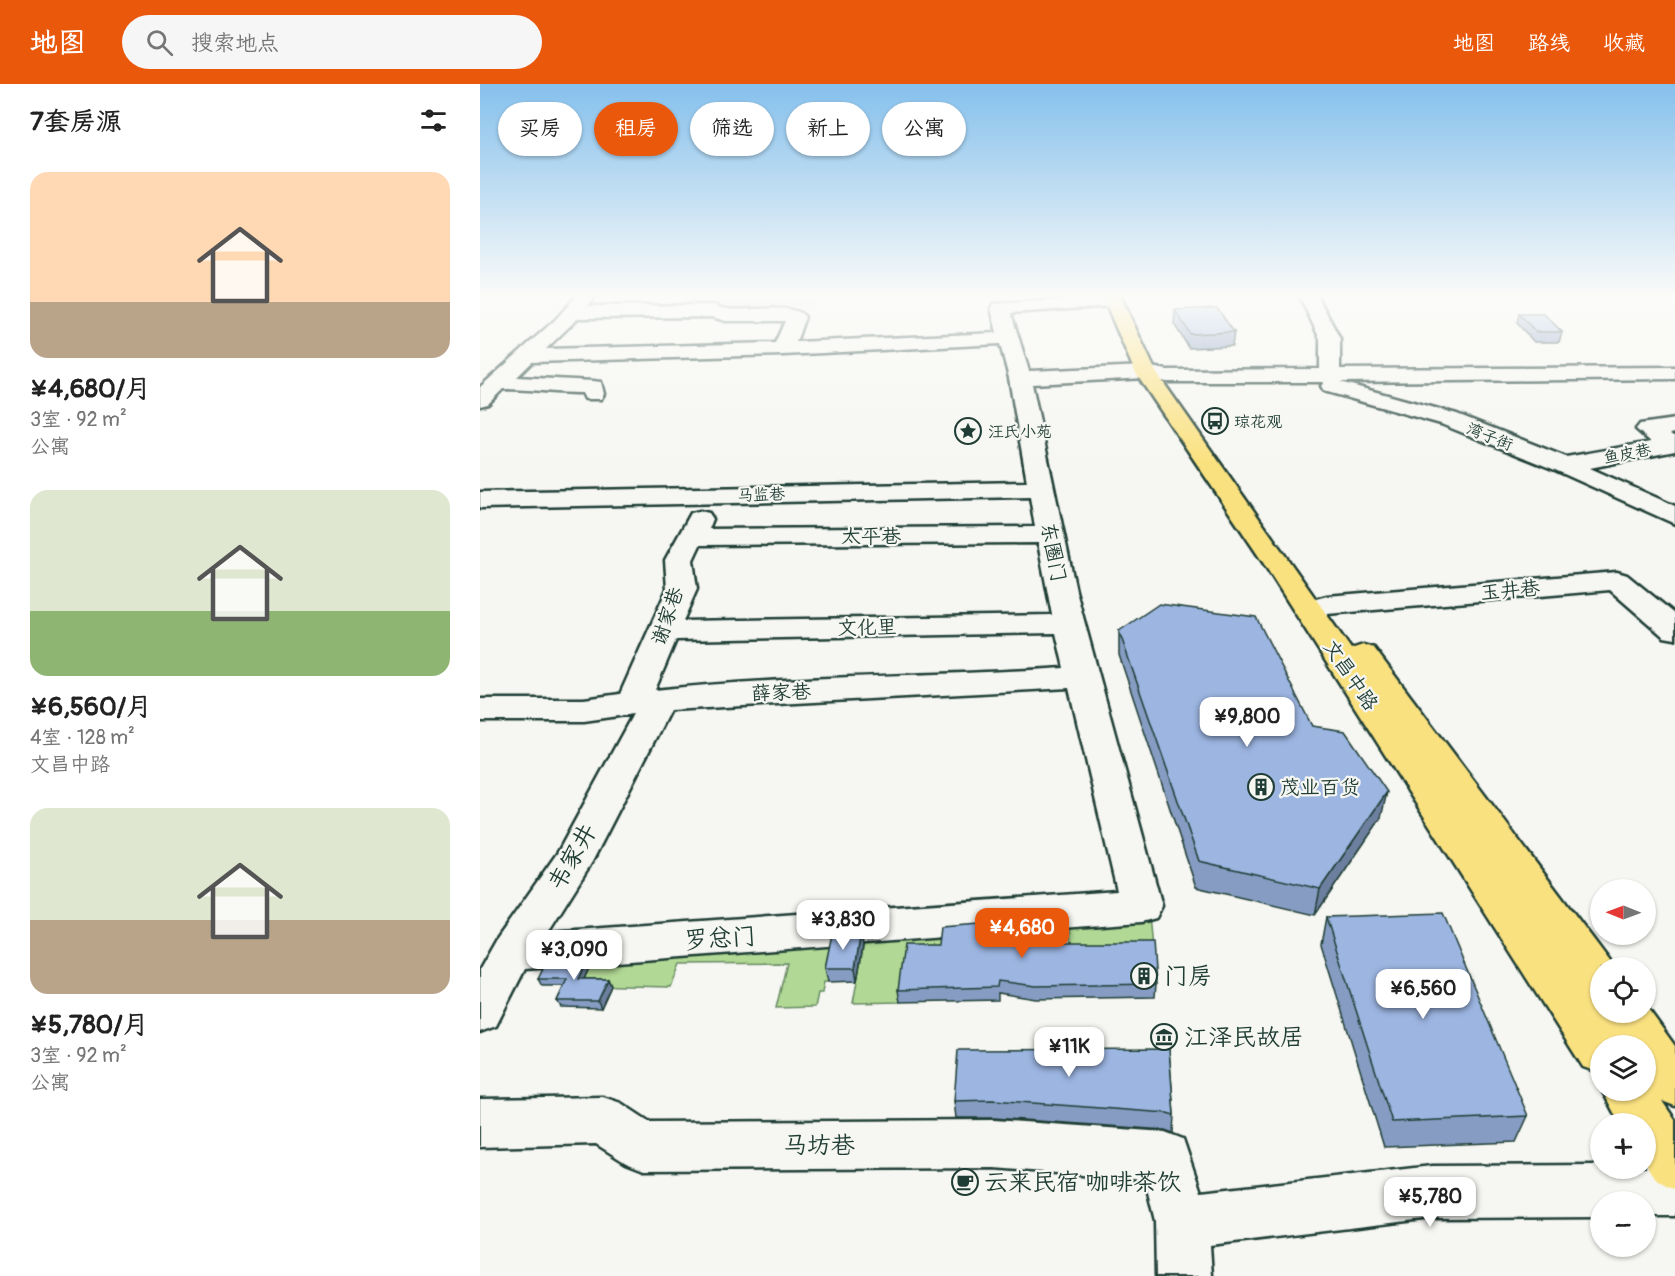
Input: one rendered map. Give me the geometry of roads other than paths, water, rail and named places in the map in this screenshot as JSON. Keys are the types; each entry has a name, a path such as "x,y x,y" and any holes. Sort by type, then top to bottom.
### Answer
{"main road":[{"name":"文昌中路","path":"1144,351 1156,374 1278,564 1590,1037"},
{"name":"文昌中路","path":"1156,374 1327,605 1590,968"},
{"path":"1631,1023 1675,1084"},
{"path":"1633,1101 1675,1164"}],"street":[{"path":"480,399 496,374 533,351"},
{"path":"527,356 724,351"},
{"name":"东圈门","path":"1011,351 1020,378 1070,624 1141,906"},
{"path":"1330,351 1330,376"},
{"path":"1020,378 1156,374 1297,377 1542,371 1675,372"},
{"path":"496,374 560,387 592,387 593,394"},
{"name":"湾子街","path":"1297,377 1449,419 1564,465 1675,516"},
{"name":"鱼皮巷","path":"1564,465 1671,445 1648,429 1675,426"},
{"name":"马监巷","path":"480,500 1042,489"},
{"name":"谢家巷","path":"645,701 664,631 681,589 679,560 711,495"},
{"name":"太平巷","path":"690,537 1051,535"},
{"name":"玉井巷","path":"1327,605 1617,581 1675,630"},
{"name":"文化里","path":"664,631 1070,624"},
{"name":"薛家巷","path":"480,710 584,710 645,701 748,693 954,686 1083,677"},
{"name":"韦家井","path":"480,1012 512,952 572,862 645,701"},
{"name":"罗总门","path":"512,952 1141,906"},
{"name":"马坊巷","path":"480,1123 603,1119 644,1146 994,1144 1165,1157 1182,1221"},
{"path":"1184,1276 1182,1221 1432,1192 1675,1190"}],"place":[{"name":"琼花观","path":"1215,421"},
{"name":"汪氏小苑","path":"968,431"},
{"name":"茂业百货","path":"1261,787"},
{"name":"门房","path":"1144,976"},
{"name":"江泽民故居","path":"1164,1037"},
{"name":"云来民宿 咖啡茶饮","path":"965,1182"}]}
